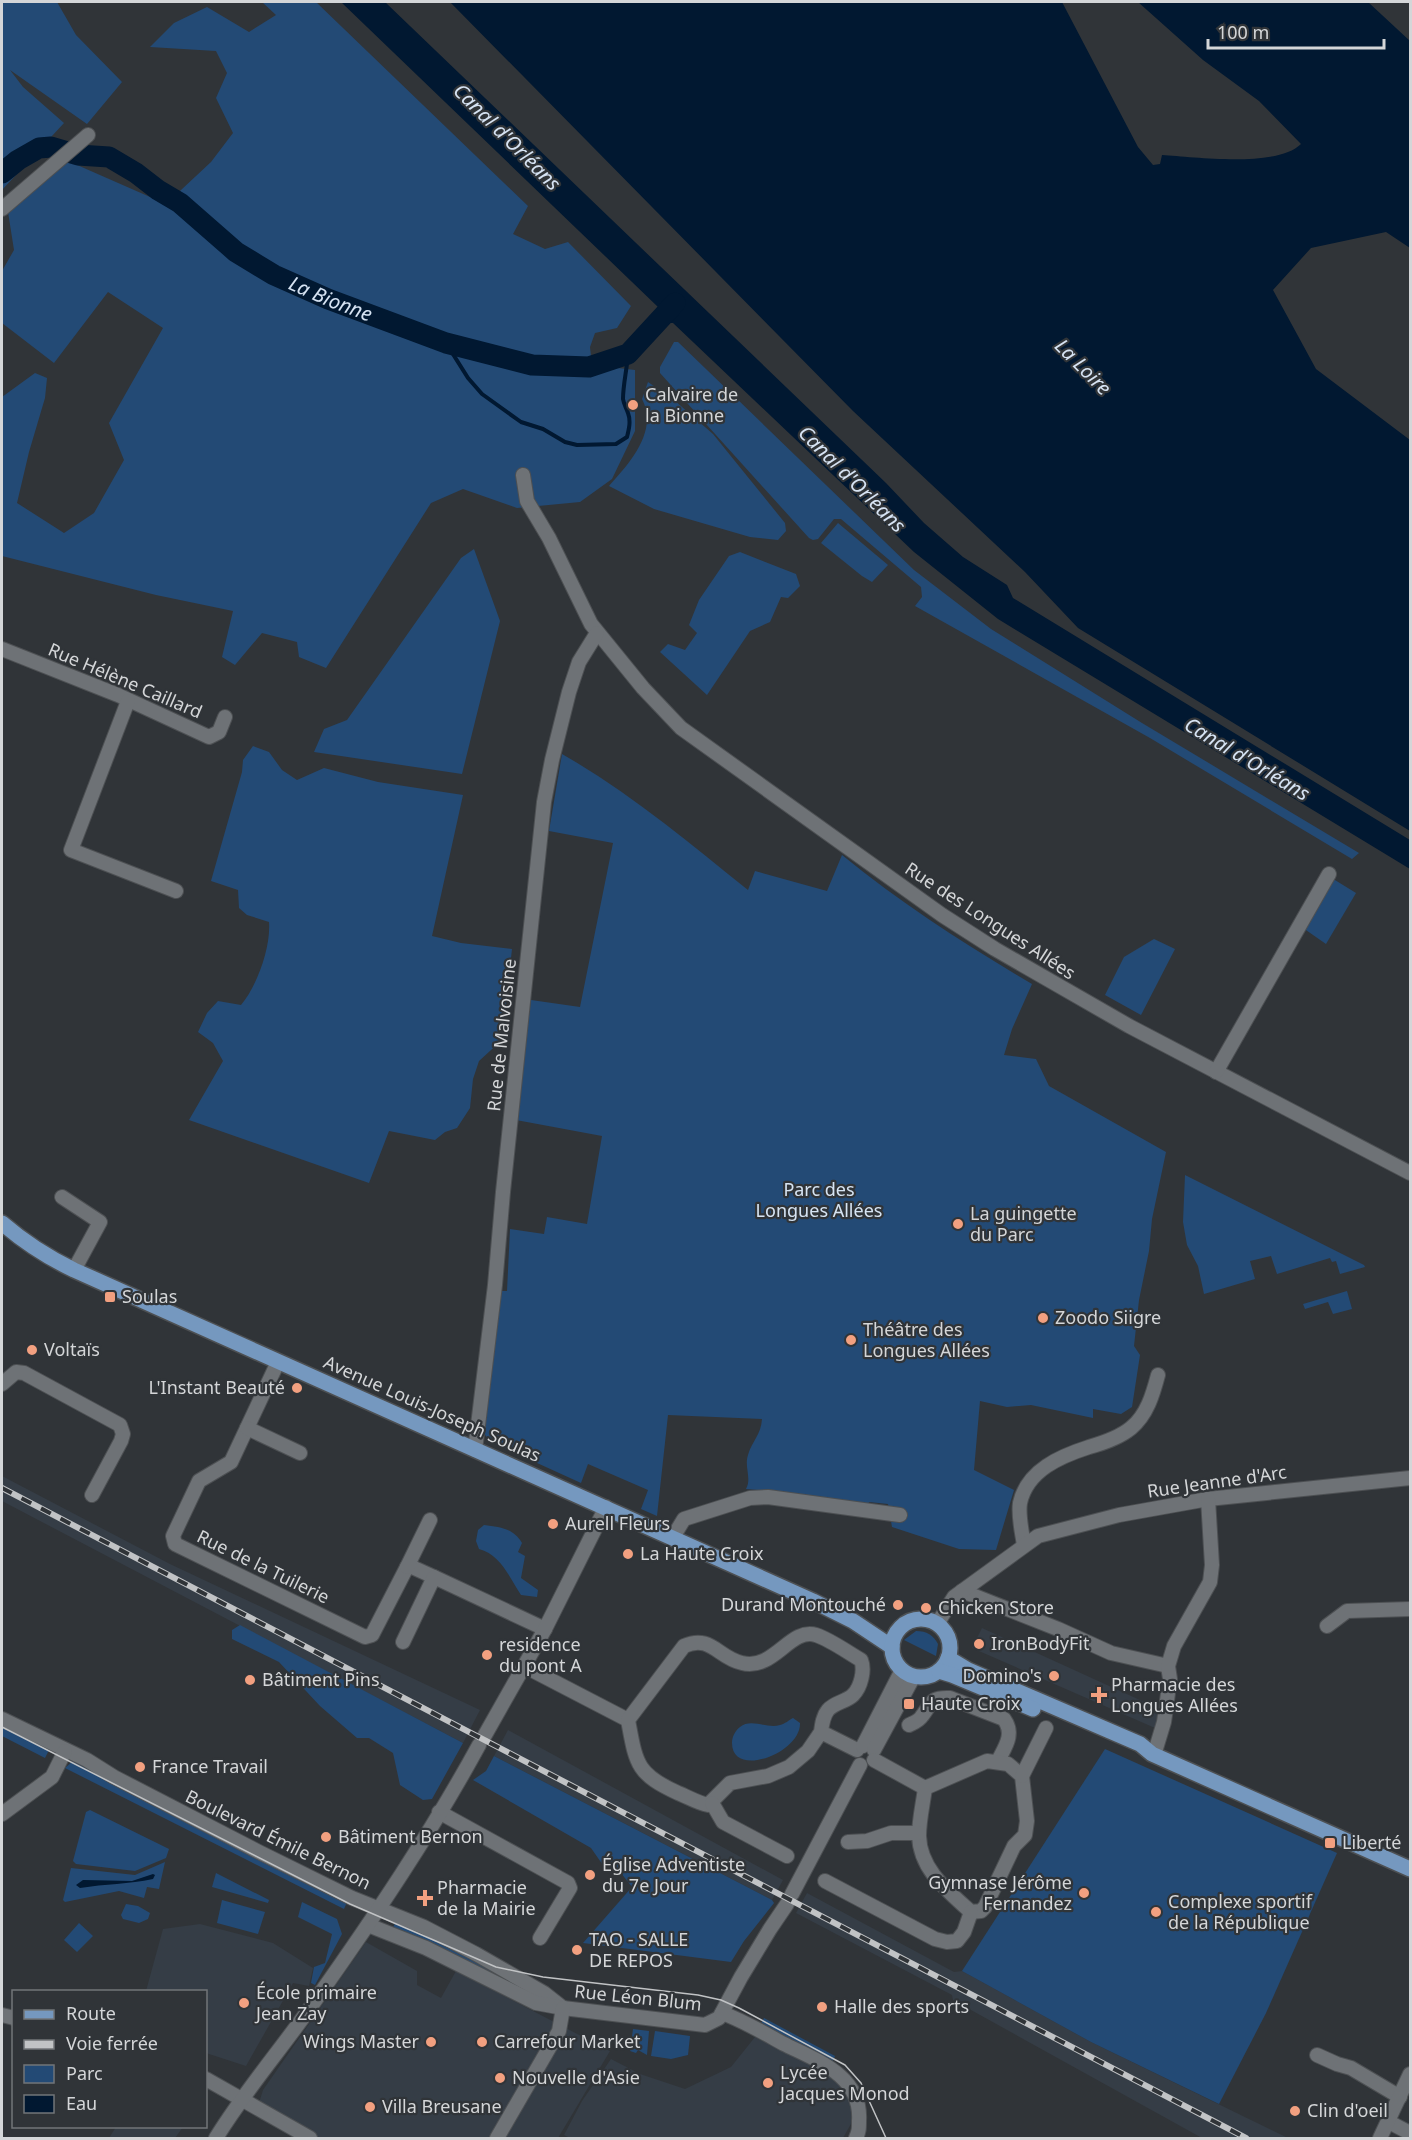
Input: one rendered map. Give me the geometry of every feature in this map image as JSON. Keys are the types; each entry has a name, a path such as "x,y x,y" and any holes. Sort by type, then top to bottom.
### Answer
{"main road":[{"name":"Avenue Louis-Joseph Soulas","path":"2,1223 21,1240 74,1270 673,1537 894,1640"},
{"path":"928,1620 937,1624 949,1641 948,1658 939,1671 927,1676 908,1673 894,1658 894,1640 908,1622 928,1620"},
{"path":"948,1658 968,1670 1140,1744 1153,1754 1410,1869"},
{"path":"939,1671 1137,1752 1153,1754"}],"street":[{"path":"2,209 88,135"},
{"name":"Rue des Longues Allées","path":"523,475 527,501 549,538 591,624 643,688 681,728 942,915 1073,996 1410,1173"},
{"name":"Rue de Malvoisine","path":"475,1450 494,1297 502,1192 544,802 569,692 579,662 597,633"},
{"name":"Rue Hélène Caillard","path":"2,649 111,693 208,737 219,732 225,717"},
{"path":"128,702 71,850 176,891"},
{"path":"1216,1072 1329,874"},
{"path":"62,1197 100,1222 74,1270"},
{"name":"Rue de la Tuilerie","path":"278,1362 231,1462 199,1481 173,1536 175,1544 365,1637 372,1635 430,1520"},
{"path":"2,1384 16,1372 24,1373 120,1425 123,1434 121,1441 92,1495"},
{"path":"937,1624 949,1604 962,1591 1028,1542 1020,1504 1032,1479 1041,1469 1066,1455 1112,1440 1132,1428 1145,1412 1158,1375"},
{"path":"247,1428 300,1453"},
{"name":"Rue Jeanne d'Arc","path":"1028,1542 1119,1515 1208,1499 1410,1478"},
{"path":"673,1537 684,1519 754,1497 779,1498 900,1515"},
{"path":"1153,1754 1164,1722 1170,1680 1168,1666 1174,1646 1210,1582 1212,1565 1208,1499"},
{"path":"216,2139 241,2098 316,2000 380,1909 524,1666 606,1507"},
{"path":"407,1567 412,1567 544,1629"},
{"path":"403,1642 434,1577"},
{"path":"962,1591 1111,1653 1168,1666"},
{"path":"1327,1626 1347,1611 1410,1609"},
{"path":"524,1666 628,1720 639,1762 649,1778 708,1805 730,1783 768,1776 789,1767 808,1751 821,1732 822,1720 826,1712 834,1704 853,1695 860,1681 863,1666 861,1660 816,1635 797,1638 765,1662 755,1665 740,1663 703,1642 693,1642 684,1646 628,1720"},
{"path":"867,1752 908,1673"},
{"path":"909,1725 918,1720 928,1705 940,1697 950,1698 1004,1719 1008,1725 1010,1737 998,1761"},
{"name":"Boulevard Émile Bernon","path":"2,1719 87,1760 114,1777 259,1852 352,1898 380,1909"},
{"path":"924,1788 919,1833 920,1845 927,1866 939,1883 971,1912 981,1911 1014,1846 1025,1835 1028,1821 1022,1776 1046,1728"},
{"path":"821,1732 867,1752 924,1788"},
{"path":"2,1814 52,1777 65,1751"},
{"name":"Rue Léon Blum","path":"368,1925 426,1948 536,2003 705,2025 718,2017 790,1899 860,1765 855,1756 867,1752"},
{"path":"924,1788 987,1761 1008,1764 1022,1776"},
{"path":"712,1803 723,1822 787,1856"},
{"path":"439,1812 568,1883 570,1888 540,1938"},
{"path":"848,1842 867,1841 891,1833 919,1833"},
{"path":"825,1881 935,1939 947,1942 957,1941 964,1932 971,1912"},
{"name":"Rue Léon Blum","path":"380,1909 424,1927 476,1953 544,1993 563,2008"},
{"path":"497,2139 559,2031 563,2008"},
{"path":"718,2017 737,2019 837,2073 852,2088 858,2100 861,2110 858,2134"},
{"path":"1317,2055 1351,2068 1401,2097"},
{"path":"1380,2139 1410,2074"},
{"path":"207,2080 310,2139"},
{"path":"1389,2122 1410,2133"}],"shaded area":[{"path":"2,1476 170,1564 480,1710 463,1743 2,1501"},
{"path":"982,1628 1164,1711 1155,1728 972,1648"},
{"path":"508,1730 783,1880 772,1900 494,1756"},
{"path":"807,1893 954,1972 962,1971 1091,2042 1288,2138 1202,2138 953,2000 952,1995 796,1913"},
{"name":"École primaire Jean Zay","path":"200,1924 273,1943 313,1968 309,1986 293,1983 246,2066 207,2053 207,1990 146,1990 163,1929"},
{"path":"366,1942 417,1971 417,1985 441,1998 456,1971 610,2051 558,2138 318,2138 259,2103 263,2090"},
{"name":"Lycée Jacques Monod","path":"755,2037 832,2076 847,2091 852,2104 852,2122 843,2138 570,2138 564,2135 582,2101 611,2059 640,2074 685,2089 731,2067"},
{"path":"115,2128 182,2128 175,2138 109,2138"}],"green space":[{"path":"2,2 57,2 76,35 122,82 87,124 10,70 23,87 64,123 2,190"},
{"path":"262,2 316,2 528,206 513,234 545,249 568,242 631,306 617,328 595,333 590,347 592,365 635,370 635,431 612,479 580,502 517,508 463,489 431,503 326,668 299,657 297,642 262,633 235,665 222,657 233,611 156,595 2,556 2,397 35,373 47,378 45,398 17,503 64,533 94,513 124,460 109,423 163,328 108,292 54,363 2,323 2,271 14,250 8,212 68,161 166,204 211,162 233,133 216,98 227,73 216,51 150,47 174,23 207,7 249,32 276,15"},
{"path":"674,342 678,342 914,570 991,629 1359,853 1352,859 1150,738 915,606 922,597 921,587 841,519 834,519 818,539 809,538 660,373 660,367"},
{"path":"648,382 674,400 713,434 785,523 786,531 778,540 750,537 654,509 609,486 633,457 644,435 647,423 642,399"},
{"path":"838,523 888,565 872,582 821,543"},
{"path":"474,549 500,621 462,774 314,752 324,729 347,720 461,558"},
{"path":"740,552 796,574 800,586 788,598 781,597 770,622 750,631 707,695 660,652 668,644 685,650 697,633 689,625 699,600 729,556"},
{"path":"253,746 269,752 282,770 297,780 324,768 378,782 463,795 432,936 461,943 512,949 502,1040 479,1061 473,1079 470,1108 457,1128 445,1132 435,1140 389,1131 369,1183 189,1120 223,1061 213,1043 198,1032 207,1013 218,1001 241,1005 257,977 268,943 269,922 247,915 239,908 238,890 211,881 242,772 243,760"},
{"name":"Parc des Longues Allées","path":"562,754 634,801 748,890 755,871 827,891 842,855 935,923 1032,984 1012,1029 1004,1055 1036,1059 1049,1086 1166,1152 1139,1300 1134,1346 1140,1355 1132,1407 1121,1414 1093,1409 1093,1418 1031,1405 1007,1407 980,1401 974,1470 1014,1490 996,1550 959,1549 892,1527 888,1504 869,1502 865,1514 769,1491 746,1489 748,1455 762,1419 668,1415 657,1516 641,1509 648,1490 588,1464 581,1483 489,1441 484,1433 500,1291 507,1291 510,1229 544,1234 547,1217 587,1224 602,1136 516,1120 531,1000 580,1007 613,843 549,831"},
{"path":"1330,877 1356,893 1326,944 1303,928"},
{"path":"1154,939 1175,949 1141,1015 1105,995 1124,957"},
{"path":"1185,1175 1365,1267 1340,1274 1336,1261 1332,1262 1330,1258 1277,1274 1271,1256 1250,1261 1255,1279 1204,1294 1198,1266 1187,1245 1183,1222"},
{"path":"1347,1291 1352,1309 1333,1314 1328,1302 1305,1309 1303,1304"},
{"path":"484,1525 506,1529 515,1534 522,1543 518,1552 525,1556 521,1578 538,1590 537,1597 521,1595 499,1561 479,1549 476,1541 478,1530"},
{"path":"240,1625 463,1743 432,1799 423,1800 400,1785 393,1753 369,1738 357,1738 320,1706 279,1662 232,1639 232,1630"},
{"path":"916,1631 929,1634 934,1638 938,1644 936,1656 904,1640"},
{"path":"793,1718 800,1723 797,1734 790,1744 779,1752 754,1760 743,1759 735,1754 732,1743 735,1732 744,1724 775,1726 784,1724"},
{"path":"2,1724 50,1748 45,1758 2,1736"},
{"name":"Complexe sportif de la République","path":"1105,1749 1337,1853 1266,2013 1219,2104 1091,2042 962,1971"},
{"path":"494,1756 774,1903 744,1941 731,1962 583,1943 632,1887 613,1863 605,1868 591,1848 473,1780 486,1771"},
{"path":"73,1761 348,1900 344,1909 65,1768"},
{"path":"90,1810 169,1849 166,1858 135,1871 76,1864 73,1861 86,1812"},
{"path":"165,1862 159,1889 147,1887 144,1898 119,1891 65,1902 63,1900 71,1868 135,1875"},
{"path":"216,1873 269,1900 268,1903 212,1887"},
{"path":"222,1900 265,1912 258,1934 217,1923"},
{"path":"302,1902 337,1919 342,1934 315,1985 311,1983 314,1967 325,1963 332,1934 298,1917"},
{"path":"126,1904 138,1906 150,1913 148,1919 139,1923 123,1919 121,1915"},
{"path":"397,1919 514,1980 490,1974 392,1930"},
{"path":"79,1923 93,1936 77,1952 64,1940"},
{"path":"764,2018 835,2056 831,2065 759,2027"},
{"path":"633,2029 649,2031 647,2055 638,2050 636,2053 630,2051"},
{"path":"655,2031 690,2036 688,2055 671,2059 651,2056"}],"water":[{"name":"Canal d'Orléans","path":"341,2 385,2 886,483 924,523 963,557 1007,585 1013,598 1410,840 1410,869 998,619 914,552 673,323 669,323 657,313 658,307"},
{"name":"La Loire","path":"450,2 1062,2 1138,147 1153,165 1160,164 1162,155 1255,159 1274,156 1301,144 1259,101 1203,60 1138,2 1368,2 1410,41 1410,248 1386,232 1311,248 1273,290 1316,369 1410,440 1410,831 1078,628 1025,572 853,411"},
{"path":"155,1875 153,1879 135,1882 80,1888 76,1885 83,1880 132,1881"}],"waterway":[{"name":"La Bionne","path":"2,173 18,160 39,148 51,147 78,155 109,157 180,203 236,252 274,275 328,299 446,343 532,365 589,367 628,354 675,303"},
{"path":"446,343 468,378 482,394 521,422 543,429 565,442 577,445 616,444 627,437 629,419 623,399 628,354"}],"tram line":[{"path":"2,1727 350,1904 496,1967 543,1977 698,1995 721,2000 739,2008 845,2065 861,2083 886,2138"}],"railway":[{"path":"2,1488 1246,2138"}],"place":[{"name":"Calvaire de la Bionne","path":"633,405"},
{"name":"La guingette du Parc","path":"958,1224"},
{"name":"Soulas","path":"110,1297"},
{"name":"Zoodo Siigre","path":"1043,1318"},
{"name":"Théâtre des Longues Allées","path":"851,1340"},
{"name":"Voltaïs","path":"32,1350"},
{"name":"L'Instant Beauté","path":"297,1388"},
{"name":"Aurell Fleurs","path":"553,1524"},
{"name":"La Haute Croix","path":"628,1554"},
{"name":"Durand Montouché","path":"898,1605"},
{"name":"Chicken Store","path":"926,1608"},
{"name":"IronBodyFit","path":"979,1644"},
{"name":"residence du pont A","path":"487,1655"},
{"name":"Domino's","path":"1054,1676"},
{"name":"Bâtiment Pins","path":"250,1680"},
{"name":"Pharmacie des Longues Allées","path":"1099,1695"},
{"name":"Haute Croix","path":"909,1704"},
{"name":"France Travail","path":"140,1767"},
{"name":"Bâtiment Bernon","path":"326,1837"},
{"name":"Liberté","path":"1330,1843"},
{"name":"Église Adventiste du 7e Jour","path":"590,1875"},
{"name":"Gymnase Jérôme Fernandez","path":"1084,1893"},
{"name":"Pharmacie de la Mairie","path":"425,1898"},
{"name":"Complexe sportif de la République","path":"1156,1912"},
{"name":"TAO - SALLE DE REPOS","path":"577,1950"},
{"name":"École primaire Jean Zay","path":"244,2003"},
{"name":"Halle des sports","path":"822,2007"},
{"name":"Wings Master","path":"431,2042"},
{"name":"Carrefour Market","path":"482,2042"},
{"name":"Nouvelle d'Asie","path":"500,2078"},
{"name":"Lycée Jacques Monod","path":"768,2083"},
{"name":"Villa Breusane","path":"370,2107"},
{"name":"Clin d'oeil","path":"1295,2111"}]}
